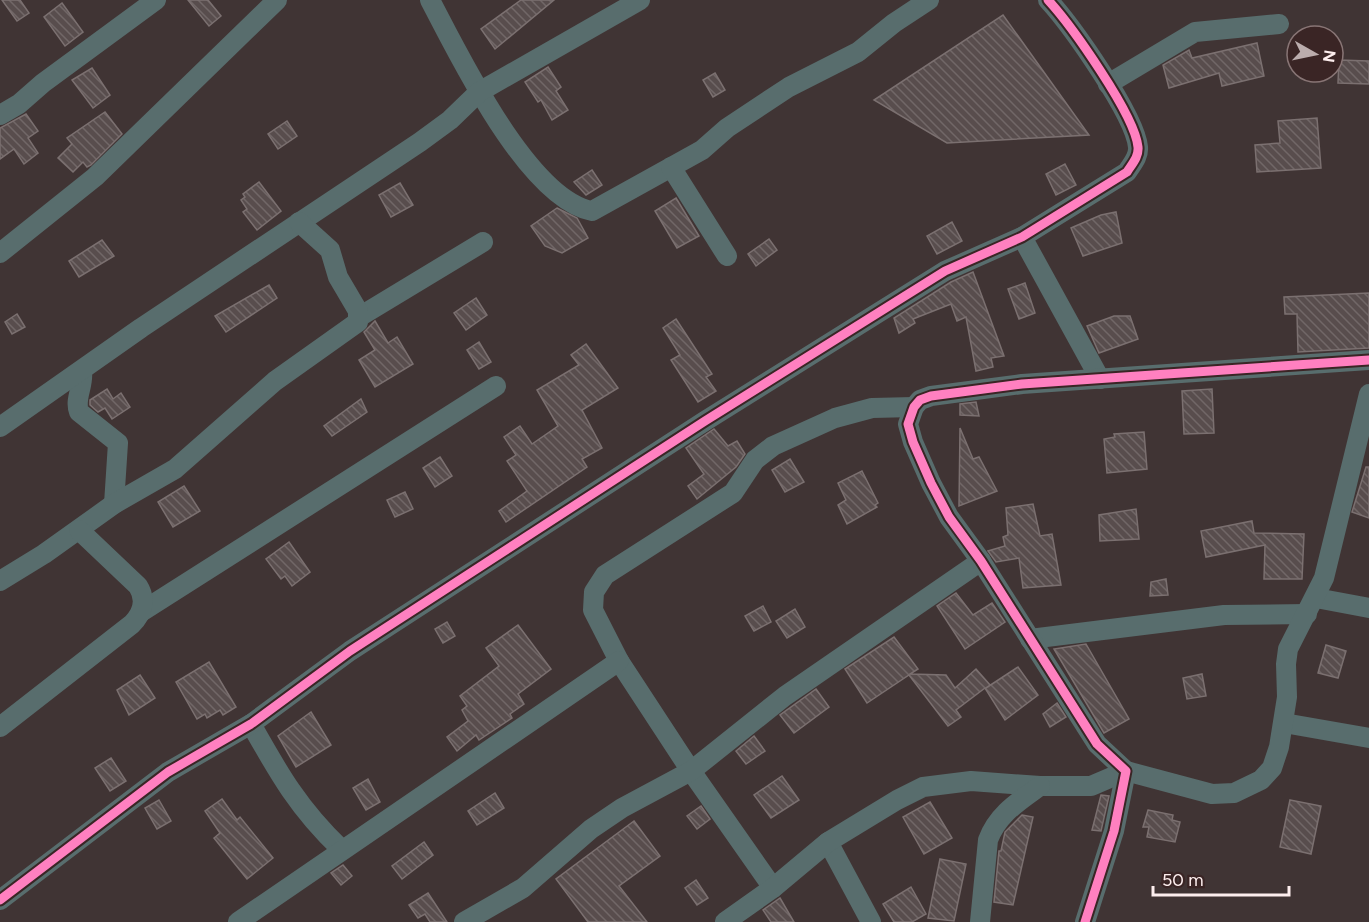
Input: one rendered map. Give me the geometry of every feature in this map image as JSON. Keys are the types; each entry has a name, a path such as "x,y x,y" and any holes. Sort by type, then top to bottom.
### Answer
{"street":[{"path":"0,115 19,104 43,82 156,0"},
{"path":"0,253 95,177 277,0"},
{"path":"430,0 479,92 533,171 584,209 592,211 702,150 727,128 789,87 858,52 894,23 929,0"},
{"path":"0,427 82,372 141,328 420,142 450,120 479,92 640,0"},
{"path":"0,900 168,772 251,724 350,651 705,421 945,271 1022,237 1127,172 1137,158 1138,147 1133,133 1108,84 1084,47 1048,0"},
{"path":"1108,84 1195,32 1279,24"},
{"path":"671,167 727,256"},
{"path":"299,222 330,250 338,277 359,317"},
{"path":"1022,237 1100,379"},
{"path":"0,581 79,530 114,504 183,463 282,375 353,327 359,317 483,242"},
{"path":"1369,360 1022,384 931,396 920,400 914,407 908,424 912,442 949,517 981,561 1097,744 1126,771 1212,794 1234,793 1254,784 1272,768 1284,723 1288,649 1324,578 1369,394"},
{"path":"82,372 77,401 79,412 118,443 114,504"},
{"path":"0,727 132,624 141,612 496,386"},
{"path":"773,888 691,771 619,661 593,610 594,592 605,575 733,493 755,460 773,446 835,418 888,406 914,407"},
{"path":"79,530 138,586 142,598 141,612"},
{"path":"464,922 534,880 604,819 691,771 785,696 981,561"},
{"path":"1030,639 1311,606 1369,608"},
{"path":"238,922 341,849 619,661"},
{"path":"1284,723 1369,738"},
{"path":"251,724 311,821 341,849"},
{"path":"725,922 773,888 828,842 923,787 971,781 1040,786 1091,786 1126,771"},
{"path":"1085,922 1114,831 1126,771"},
{"path":"980,922 988,840 993,827 999,817 1040,786"},
{"path":"828,842 872,922"}],"building":[{"path":"2,0 20,0 29,13 17,21"},
{"path":"188,0 208,0 221,16 209,26"},
{"path":"521,0 554,0 495,49 481,29"},
{"path":"62,3 83,32 65,46 44,17"},
{"path":"1003,15 1089,135 947,143 874,100"},
{"path":"1257,43 1264,76 1222,86 1219,73 1169,88 1163,65 1189,50 1192,58"},
{"path":"1345,60 1369,61 1369,84 1345,83"},
{"path":"548,67 561,87 556,91 568,110 552,120 541,100 538,102 525,82"},
{"path":"92,68 110,95 93,108 72,80"},
{"path":"715,73 725,90 713,97 703,80"},
{"path":"105,112 122,134 91,165 87,167 83,162 73,172 58,158 72,144 67,138"},
{"path":"26,114 38,131 28,138 38,153 24,164 14,149 0,159 0,128"},
{"path":"1317,118 1321,168 1257,172 1255,145 1280,143 1278,121"},
{"path":"287,121 297,136 278,149 268,134"},
{"path":"1065,164 1076,185 1056,195 1046,174"},
{"path":"592,170 602,185 586,195 574,182"},
{"path":"259,182 281,211 257,230 243,212 247,209 241,200 245,197 243,194"},
{"path":"400,183 413,205 391,217 379,195"},
{"path":"676,198 699,236 677,248 655,211"},
{"path":"557,208 577,218 588,238 562,253 545,246 531,226"},
{"path":"1116,212 1122,243 1083,256 1071,228 1101,215"},
{"path":"952,222 962,241 937,254 927,236"},
{"path":"769,239 777,250 756,266 748,254"},
{"path":"102,240 114,256 79,277 69,261"},
{"path":"973,272 1004,356 991,358 993,367 976,371 966,317 957,321 951,304 913,319 915,323 899,333 894,318 951,282"},
{"path":"1025,283 1035,313 1019,319 1008,289"},
{"path":"269,285 277,298 226,332 215,316"},
{"path":"1369,293 1369,348 1298,352 1297,314 1285,314 1284,297"},
{"path":"476,298 487,315 466,330 454,313"},
{"path":"17,314 25,327 12,334 5,322"},
{"path":"1114,316 1130,316 1138,339 1099,353 1087,326"},
{"path":"676,319 712,374 706,377 716,391 698,402 671,360 680,355 663,328"},
{"path":"375,321 388,343 397,337 413,364 375,387 359,360 375,350 364,332"},
{"path":"479,342 491,362 479,369 467,350"},
{"path":"586,344 618,388 582,410 602,448 582,459 587,467 506,522 499,511 527,491 507,461 516,455 504,437 520,426 532,444 558,426 537,390 579,365 571,355"},
{"path":"107,389 113,399 121,393 130,407 112,419 105,408 98,412 90,405 90,400"},
{"path":"1212,389 1214,433 1184,434 1182,391"},
{"path":"361,399 367,412 332,436 324,426"},
{"path":"976,402 979,416 960,415 960,404"},
{"path":"960,428 973,459 979,457 997,491 959,506"},
{"path":"714,429 728,446 737,441 745,454 736,467 697,499 688,486 704,474 686,448"},
{"path":"1144,432 1147,469 1107,473 1104,439 1115,437 1114,434"},
{"path":"440,457 452,476 435,487 423,468"},
{"path":"790,459 804,482 785,492 772,470"},
{"path":"1366,467 1369,467 1369,518 1352,512"},
{"path":"862,471 878,503 875,505 877,507 847,524 838,505 846,500 838,483"},
{"path":"184,486 200,511 173,527 158,502"},
{"path":"405,492 413,509 395,517 387,500"},
{"path":"1033,504 1040,536 1052,534 1061,585 1023,588 1019,558 996,562 988,551 1005,546 1003,537 1008,535 1006,508"},
{"path":"1136,509 1139,539 1100,541 1099,515"},
{"path":"1252,521 1254,533 1304,534 1302,579 1264,579 1265,545 1206,557 1201,531"},
{"path":"289,542 310,572 292,586 285,576 281,579 266,559"},
{"path":"1166,579 1168,595 1150,596 1151,582"},
{"path":"956,593 973,615 992,603 1005,622 965,649 937,606"},
{"path":"763,606 771,622 754,631 745,616"},
{"path":"795,609 805,627 787,638 776,621"},
{"path":"447,622 455,636 443,643 435,629"},
{"path":"518,625 551,669 518,694 524,704 510,714 512,718 479,740 476,735 457,751 447,737 468,721 462,710 467,706 460,696 499,666 486,648"},
{"path":"894,637 918,669 910,674 946,675 955,688 976,669 990,685 986,688 1018,667 1038,695 1005,720 985,688 956,710 961,717 948,726 909,675 867,703 845,669"},
{"path":"1086,644 1129,719 1104,733 1054,649"},
{"path":"1326,645 1346,651 1338,678 1318,673"},
{"path":"209,662 236,707 223,715 220,710 207,718 205,714 197,719 176,682"},
{"path":"1202,674 1206,696 1187,699 1183,678"},
{"path":"140,675 155,698 129,715 117,690"},
{"path":"816,689 829,707 794,733 780,715"},
{"path":"1057,703 1066,717 1050,727 1043,714"},
{"path":"311,712 331,745 296,767 278,736"},
{"path":"754,736 765,751 746,764 736,751"},
{"path":"111,758 126,781 110,791 95,768"},
{"path":"782,776 799,800 771,818 754,795"},
{"path":"368,779 380,802 366,810 353,788"},
{"path":"495,793 504,808 477,825 468,811"},
{"path":"1101,795 1109,796 1101,831 1092,830"},
{"path":"222,799 237,820 240,817 273,858 247,879 214,838 220,833 205,811"},
{"path":"159,800 171,821 157,829 145,808"},
{"path":"1290,800 1321,806 1311,854 1280,847"},
{"path":"930,802 952,838 924,854 903,817"},
{"path":"701,806 710,819 697,829 687,816"},
{"path":"1148,810 1173,815 1172,820 1180,822 1175,842 1147,837 1149,827 1143,827"},
{"path":"1022,815 1033,817 1013,905 994,902 999,851 1001,851 1005,832"},
{"path":"634,821 660,856 619,886 647,922 588,922 556,879"},
{"path":"424,842 433,855 402,879 392,866"},
{"path":"940,859 966,864 954,921 928,918"},
{"path":"343,865 352,876 341,885 331,873"},
{"path":"696,880 708,898 697,905 685,888"},
{"path":"911,887 926,914 912,922 894,922 883,904"},
{"path":"428,893 447,922 430,922 425,914 418,918 409,905"},
{"path":"780,898 794,922 771,922 763,910"}],"cycle path":[{"path":"0,900 168,772 251,724 350,651 705,421 945,271 1022,237 1127,172 1136,157 1138,147 1126,114 1086,49 1048,0"},
{"path":"1085,922 1114,831 1126,771 1097,744 981,561 949,517 913,442 908,424 914,407 920,400 931,396 1022,384 1369,360"}]}
